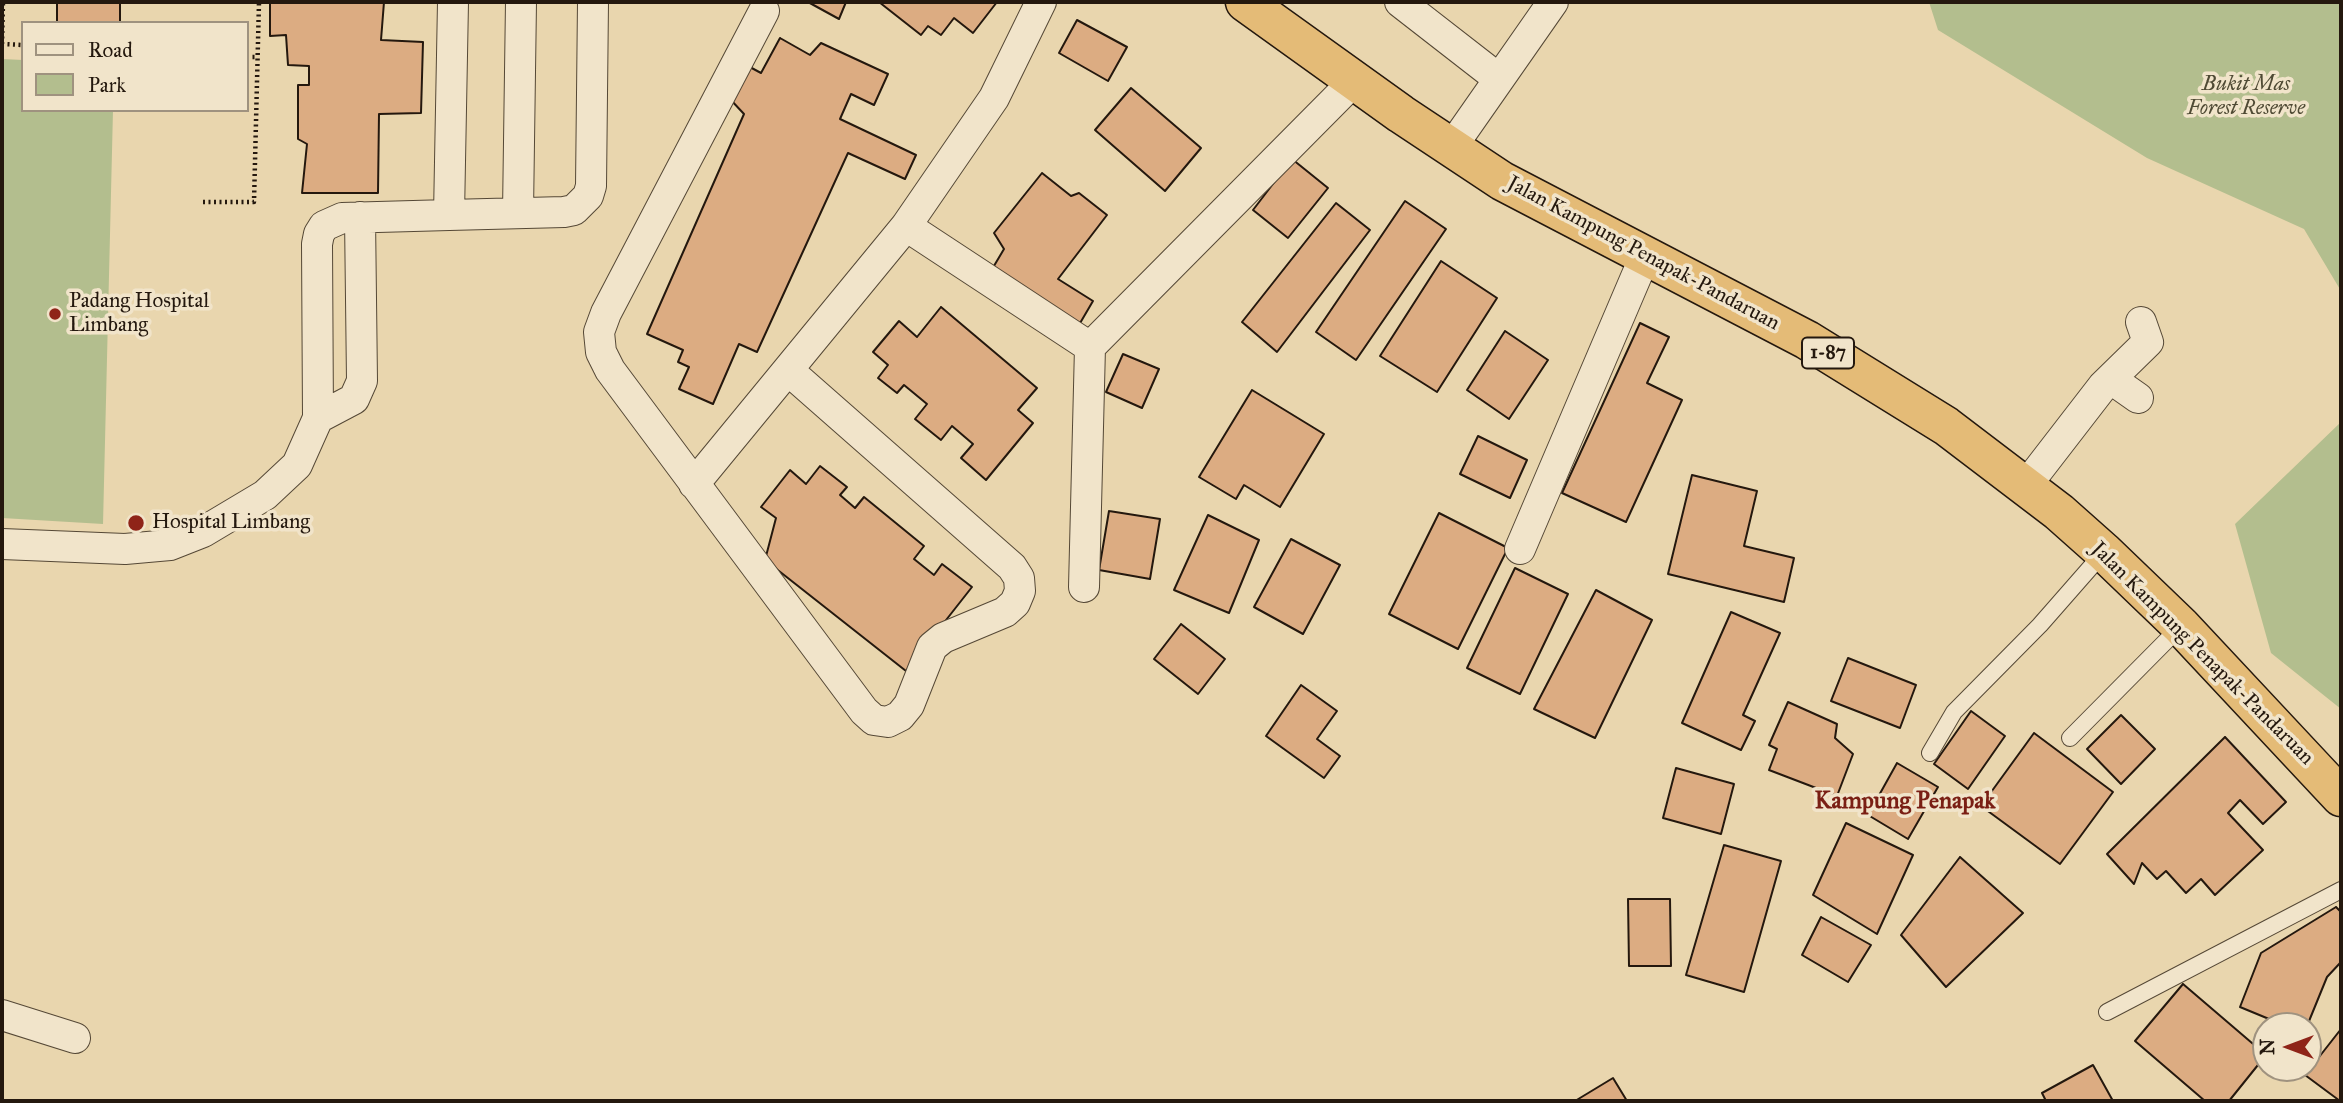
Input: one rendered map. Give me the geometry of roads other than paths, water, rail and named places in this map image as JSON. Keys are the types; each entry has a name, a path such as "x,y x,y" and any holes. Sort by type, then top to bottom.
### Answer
{"highway":[{"name":"Jalan Kampung Penapak-Pandaruan","path":"1245,2 1354,81 1502,181 1807,340 1946,426 2059,512 2104,552 2181,626 2341,797"}],"street":[{"path":"449,215 453,2"},
{"path":"517,212 521,2"},
{"path":"2,544 125,549 170,545 202,532 265,495 297,465 318,418 319,234 324,226 333,220 360,217 574,211 588,196 591,186 593,2"},
{"path":"694,484 906,226 994,98 1041,2"},
{"path":"1400,2 1499,79"},
{"path":"1451,148 1553,2"},
{"path":"764,11 606,313 599,332 601,352 610,370 863,711 874,720 888,722 900,716 908,705 929,653 937,642 1005,611 1016,603 1020,591 1019,578 1012,567 789,371"},
{"path":"1084,587 1090,347 1354,81"},
{"path":"318,418 355,399 362,380 360,217"},
{"path":"906,226 1090,347"},
{"path":"1520,549 1646,256"},
{"path":"2025,487 2111,379 2148,342 2141,322"},
{"path":"2111,379 2138,398"},
{"path":"2,1015 75,1038"}],"lane":[{"path":"1930,753 1954,712 2040,625 2104,552"},
{"path":"2070,738 2181,626"},
{"path":"2107,1012 2341,890"}],"place":[{"name":"Padang Hospital Limbang","path":"55,314"},
{"name":"Hospital Limbang","path":"136,523"}],"district":[{"name":"Kampung Penapak","path":"1905,802"}],"park label":[{"name":"Bukit Mas Forest Reserve","path":"2246,97"}]}
